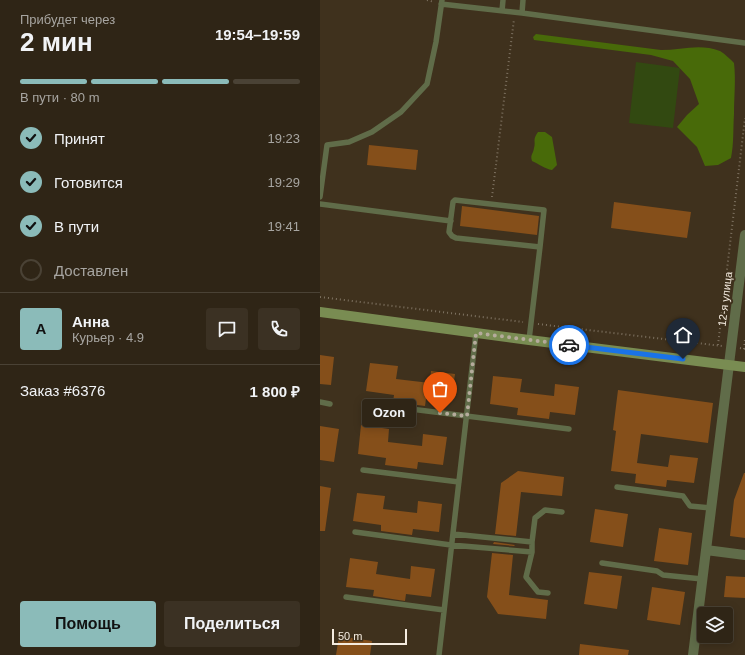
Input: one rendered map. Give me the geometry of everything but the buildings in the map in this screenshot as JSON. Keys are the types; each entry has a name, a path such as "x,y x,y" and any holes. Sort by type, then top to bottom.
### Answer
{"street":[{"name":"12-я улица","path":"693,655 745,236"},
{"path":"320,312 745,367"},
{"path":"706,550 745,555"}],"lane":[{"path":"502,11 503,0"},
{"path":"522,13 523,0"},
{"path":"320,197 327,145 349,142 372,132 401,112 427,84 436,42 441,2 745,43"},
{"path":"529,340 540,247 544,210 455,200 453,202 449,232 452,236 456,238 540,247"},
{"path":"320,204 451,221"},
{"path":"438,655 476,333"},
{"path":"320,402 330,404"},
{"path":"371,404 569,429"},
{"path":"363,470 459,482"},
{"path":"617,488 683,496 690,506 711,508"},
{"path":"548,593 538,592 526,577 532,552 535,518 545,510 562,512"},
{"path":"355,532 451,546 532,552"},
{"path":"453,534 532,542"},
{"path":"602,563 657,571 663,575 702,579"},
{"path":"346,597 444,610"}],"path":[{"path":"491,204 515,12"},
{"path":"718,346 745,118"},
{"path":"744,349 745,338"}],"green space":[{"path":"536,34 661,50 705,47 720,51 734,63 734,114 731,158 718,165 705,166 697,147 677,127 699,104 690,79 673,61 651,55 534,40 533,37"},
{"path":"636,62 680,68 673,128 629,123"},
{"path":"538,132 545,132 552,137 557,165 552,170 544,168 532,161 531,157"}],"way so far":[{"path":"440,413 467,416 476,333 569,345"}],"place":[{"name":"Ozon","path":"440,413"}],"route":[{"path":"569,345 683,359"}]}
